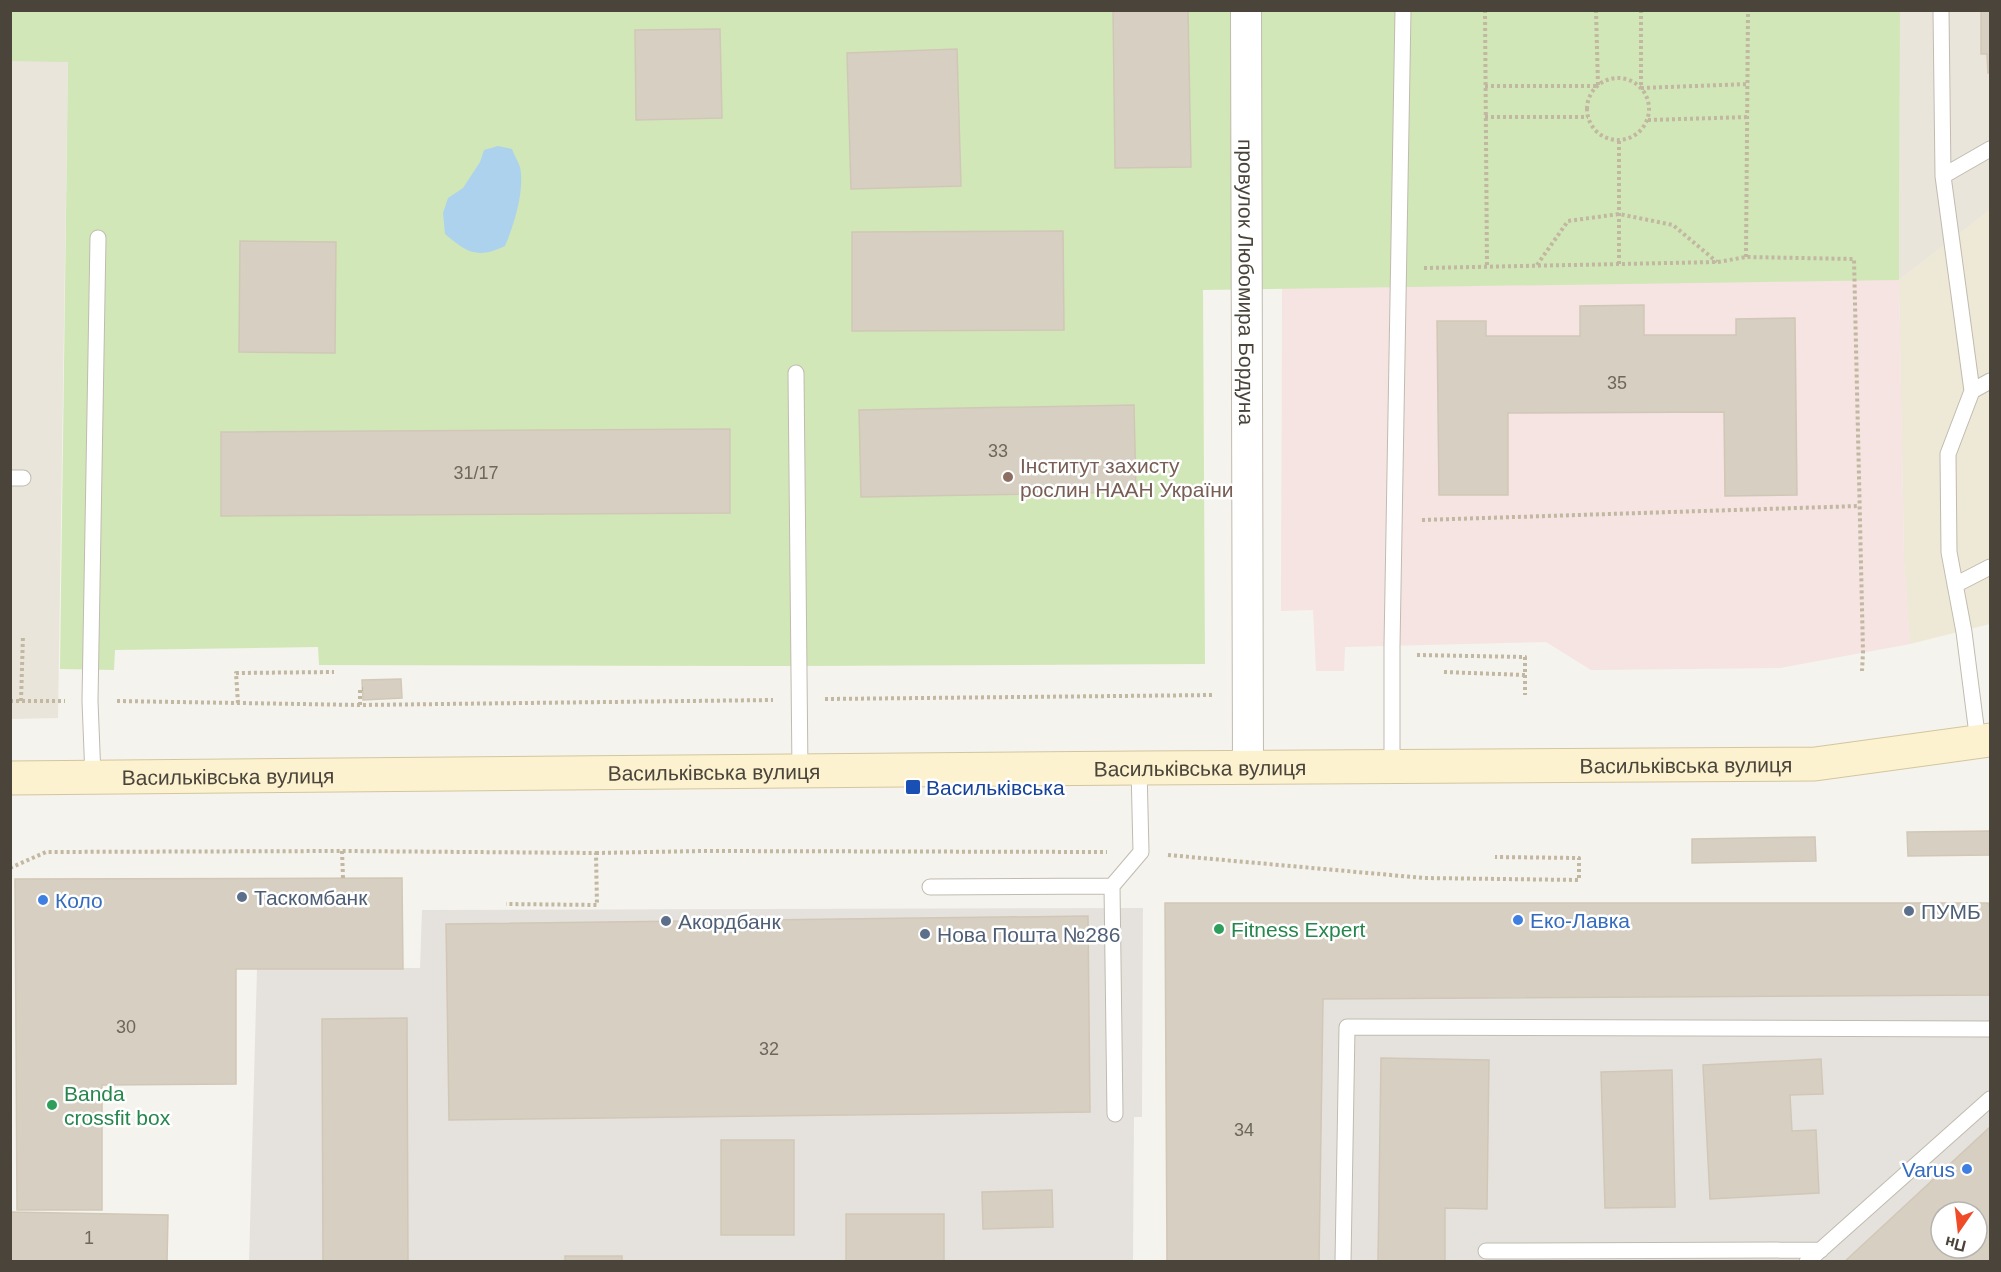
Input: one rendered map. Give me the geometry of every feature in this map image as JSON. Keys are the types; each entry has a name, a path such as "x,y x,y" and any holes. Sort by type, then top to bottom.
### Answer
{"main road":[{"name":"Васильківська вулиця","path":"10,778 1815,764 1984,741"}],"street":[{"name":"провулок Любомира Бордуна","path":"1246,10 1248,768"}],"lane":[{"path":"1392,768 1403,10"},
{"path":"1941,10 1943,176 1972,391 1948,454 1949,552 1984,741"},
{"path":"1943,176 1990,149"},
{"path":"93,777 90,701 98,238"},
{"path":"796,373 800,772"},
{"path":"1972,391 1990,381"},
{"path":"1955,585 1990,567"},
{"path":"1115,1114 1112,886 1142,852 1139,768"},
{"path":"930,887 1112,886"},
{"path":"1343,1262 1347,1027 1990,1029"},
{"path":"1807,1262 1990,1098"},
{"path":"1486,1251 1821,1250"}],"path":[{"path":"1485,10 1487,268"},
{"path":"1596,10 1598,86"},
{"path":"1641,10 1641,88"},
{"path":"1746,257 1749,117 1748,10"},
{"path":"1619,78 1635,83 1641,88 1649,103 1648,120 1637,135 1619,141 1609,140 1599,135 1588,117 1588,100 1598,86 1604,81 1619,78"},
{"path":"1641,88 1749,84"},
{"path":"1485,86 1598,86"},
{"path":"1485,117 1588,117"},
{"path":"1648,120 1749,117"},
{"path":"1619,141 1619,264"},
{"path":"1537,266 1568,221 1619,214 1673,225 1718,262"},
{"path":"1398,268 1718,262 1746,257 1854,259 1862,672"},
{"path":"1394,521 1859,506"},
{"path":"21,701 23,635"},
{"path":"1417,665 1417,655 1525,657 1524,695"},
{"path":"238,703 236,673 334,672"},
{"path":"1444,672 1525,675"},
{"path":"360,705 360,689 363,689"},
{"path":"10,701 360,705 1215,695"},
{"path":"342,851 343,878"},
{"path":"10,868 46,852 596,853 597,905 506,904"},
{"path":"1495,857 1579,858"}],"shaded area":[{"path":"1283,11 1900,11 1899,280 1904,560 1910,644 1780,668 1591,670 1546,642 1345,647 1344,671 1316,671 1313,610 1281,611"},
{"path":"1900,11 1990,11 1990,210 1899,280"},
{"path":"10,61 68,61 58,718 11,719"},
{"path":"1990,210 1990,624 1910,644 1904,560 1899,280"},
{"path":"1143,908 1142,1117 1134,1117 1133,1261 249,1262 257,968 420,968 422,910"},
{"path":"1990,995 1990,1127 1844,1261 1319,1262 1323,999"}],"green space":[{"path":"11,10 1900,11 1899,280 1203,290 1205,664 319,665 318,647 115,650 114,670 60,669 68,62 11,61"}],"water":[{"path":"498,146 512,149 520,167 521,186 518,207 505,246 487,252 473,252 460,246 445,234 443,213 448,198 463,188 480,162 484,150"}],"building":[{"path":"1113,10 1188,10 1191,167 1115,168"},
{"path":"1981,10 1990,10 1990,73 1988,73 1987,54 1981,54"},
{"path":"720,29 722,118 636,120 635,30"},
{"path":"957,49 961,186 851,189 847,53"},
{"path":"1063,231 1064,330 852,331 852,232"},
{"path":"240,241 336,242 335,353 239,352"},
{"path":"1644,305 1644,335 1736,335 1736,319 1795,318 1797,495 1725,496 1724,412 1508,413 1508,495 1439,495 1437,321 1486,321 1486,336 1580,336 1580,306"},
{"path":"1134,405 1136,492 861,497 859,410"},
{"path":"730,429 730,513 221,516 221,432"},
{"path":"401,679 402,698 363,700 362,680"},
{"path":"1990,831 1990,855 1908,856 1907,832"},
{"path":"1815,837 1816,861 1692,863 1692,839"},
{"path":"402,878 403,969 236,969 236,1084 102,1085 102,1210 17,1210 15,879"},
{"path":"1165,903 1988,903 1990,907 1990,995 1323,999 1319,1262 1167,1262"},
{"path":"1088,916 1090,1112 449,1120 446,924"},
{"path":"407,1018 408,1262 323,1262 322,1019"},
{"path":"1381,1058 1489,1060 1487,1209 1445,1208 1445,1262 1378,1262"},
{"path":"1821,1059 1823,1094 1790,1095 1792,1131 1816,1130 1819,1193 1710,1199 1703,1065"},
{"path":"1672,1070 1675,1207 1605,1208 1601,1072"},
{"name":"Varus","path":"1990,1127 1990,1262 1844,1262"},
{"path":"721,1140 794,1140 794,1235 721,1235"},
{"path":"1052,1190 1053,1227 983,1229 982,1192"},
{"path":"10,1212 168,1215 167,1262 10,1262"},
{"path":"846,1214 944,1214 944,1262 846,1262"},
{"path":"565,1256 622,1256 622,1262 565,1262"}],"place":[{"name":"Інститут захисту рослин НААН України","path":"1008,477"},
{"name":"Васильківська","path":"913,787"},
{"name":"Таскомбанк","path":"242,897"},
{"name":"Коло","path":"43,900"},
{"name":"ПУМБ","path":"1909,911"},
{"name":"Еко-Лавка","path":"1518,920"},
{"name":"Акордбанк","path":"666,921"},
{"name":"Fitness Expert","path":"1219,929"},
{"name":"Нова Пошта №286","path":"925,934"},
{"name":"Banda crossfit box","path":"52,1105"},
{"name":"Varus","path":"1967,1169"}]}
